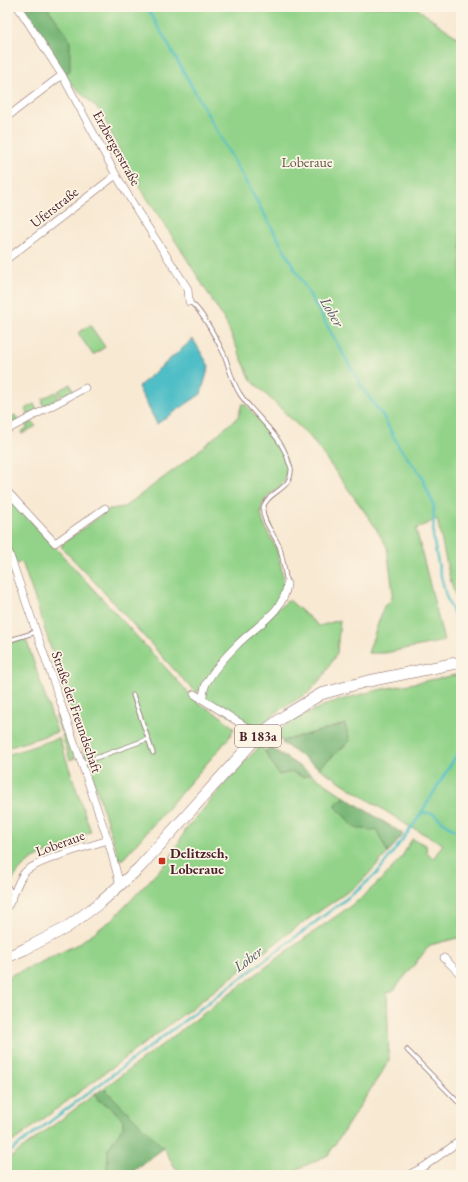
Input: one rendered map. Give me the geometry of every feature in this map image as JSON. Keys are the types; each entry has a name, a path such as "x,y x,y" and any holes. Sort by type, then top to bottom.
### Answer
{"main road":[{"name":"B 183a","path":"7,957 66,928 101,902 139,868 259,735 286,715 321,694 364,682 461,662"}],"street":[{"name":"Erzbergerstraße","path":"18,7 62,75 116,174 188,289 189,302"},
{"path":"7,117 62,75"},
{"name":"Uferstraße","path":"7,259 116,174"},
{"path":"7,430 86,388"},
{"path":"7,491 55,543 105,508"},
{"name":"Straße der Freundschaft","path":"7,547 108,840 120,885"},
{"path":"202,699 206,685 217,668 237,645 275,611 286,591 287,584"},
{"path":"194,694 259,735"},
{"name":"Loberaue","path":"7,908 25,872 32,867 108,840"},
{"path":"444,958 461,975"},
{"path":"408,1175 425,1166 461,1140"}],"lane":[{"path":"189,302 193,303 204,318 224,354 227,366 240,393 275,436 287,456 292,471 289,480 266,502 263,509 265,519 279,548 287,584"},
{"path":"7,641 36,632"},
{"path":"134,695 153,753"},
{"path":"81,764 148,739"},
{"path":"7,886 14,896"},
{"path":"407,1050 461,1105"}],"green space":[{"name":"Loberaue","path":"18,7 415,7 461,40 461,613 450,579 437,519 416,529 444,641 385,653 368,653 384,606 390,602 393,593 387,547 372,522 311,438 251,380 225,321 180,248 129,171 101,112 62,75"},
{"path":"18,7 47,7 67,34 70,42 70,71 62,75"},
{"path":"90,325 105,347 93,355 78,333"},
{"path":"70,384 73,390 61,397 58,391"},
{"path":"56,392 59,398 44,406 42,399"},
{"path":"34,404 37,410 28,415 25,409"},
{"path":"242,404 245,404 277,442 286,459 288,467 286,479 264,501 261,511 263,522 276,549 284,581 281,598 275,611 289,600 319,626 340,620 337,653 324,675 308,693 281,709 259,727 223,712 202,699 206,678 198,693 189,686 62,548 62,544 110,509 124,507 190,458 238,417"},
{"path":"15,415 18,421 8,426 7,419"},
{"path":"32,422 36,426 22,434 21,432 27,428 26,425"},
{"path":"7,495 197,702 222,717 234,728 229,738 123,859 119,859 22,562 16,564 7,538"},
{"path":"23,638 27,642 57,732 7,748 7,644"},
{"path":"461,674 461,937 430,945 394,990 387,993 389,1061 328,1155 285,1175 182,1175 174,1166 164,1148 104,1088 294,946 359,900 385,876 401,858 412,839 426,845 427,853 433,859 443,844 407,825 319,768 350,741 345,724 283,741 273,736 291,721 330,703 373,691"},
{"path":"61,715 66,730 61,732 56,716"},
{"path":"345,724 350,741 319,768 282,743 283,741"},
{"path":"67,733 75,758 70,760 62,735"},
{"path":"59,738 91,832 84,834 86,841 54,850 34,859 25,865 12,882 7,877 7,755"},
{"path":"261,745 279,775 292,772 303,777 311,774 345,797 334,806 377,830 388,853 359,884 298,926 193,1007 7,1146 7,977 78,944 113,919 170,859 186,829"},
{"path":"270,747 311,774 303,777 292,772 279,775 265,751"},
{"path":"345,797 403,834 388,853 377,831 355,828 334,805"},
{"path":"104,1088 164,1148 128,1175 107,1175 108,1149 123,1127 123,1120 111,1107 98,1100 95,1094"},
{"path":"95,1094 99,1100 111,1107 123,1120 123,1127 108,1149 107,1175 7,1175 7,1160"}],"water":[{"path":"193,339 209,366 201,394 157,424 138,387"}],"waterway":[{"name":"Lober","path":"147,7 363,389 383,416 399,447 421,475 434,506 433,537 439,568 446,596 460,629 461,638"},
{"name":"Lober","path":"7,1154 358,890 378,872 415,823 456,756 461,743"},
{"path":"422,812 434,814 451,828 461,833"}],"place":[{"name":"Delitzsch, Loberaue","path":"162,861"}]}
